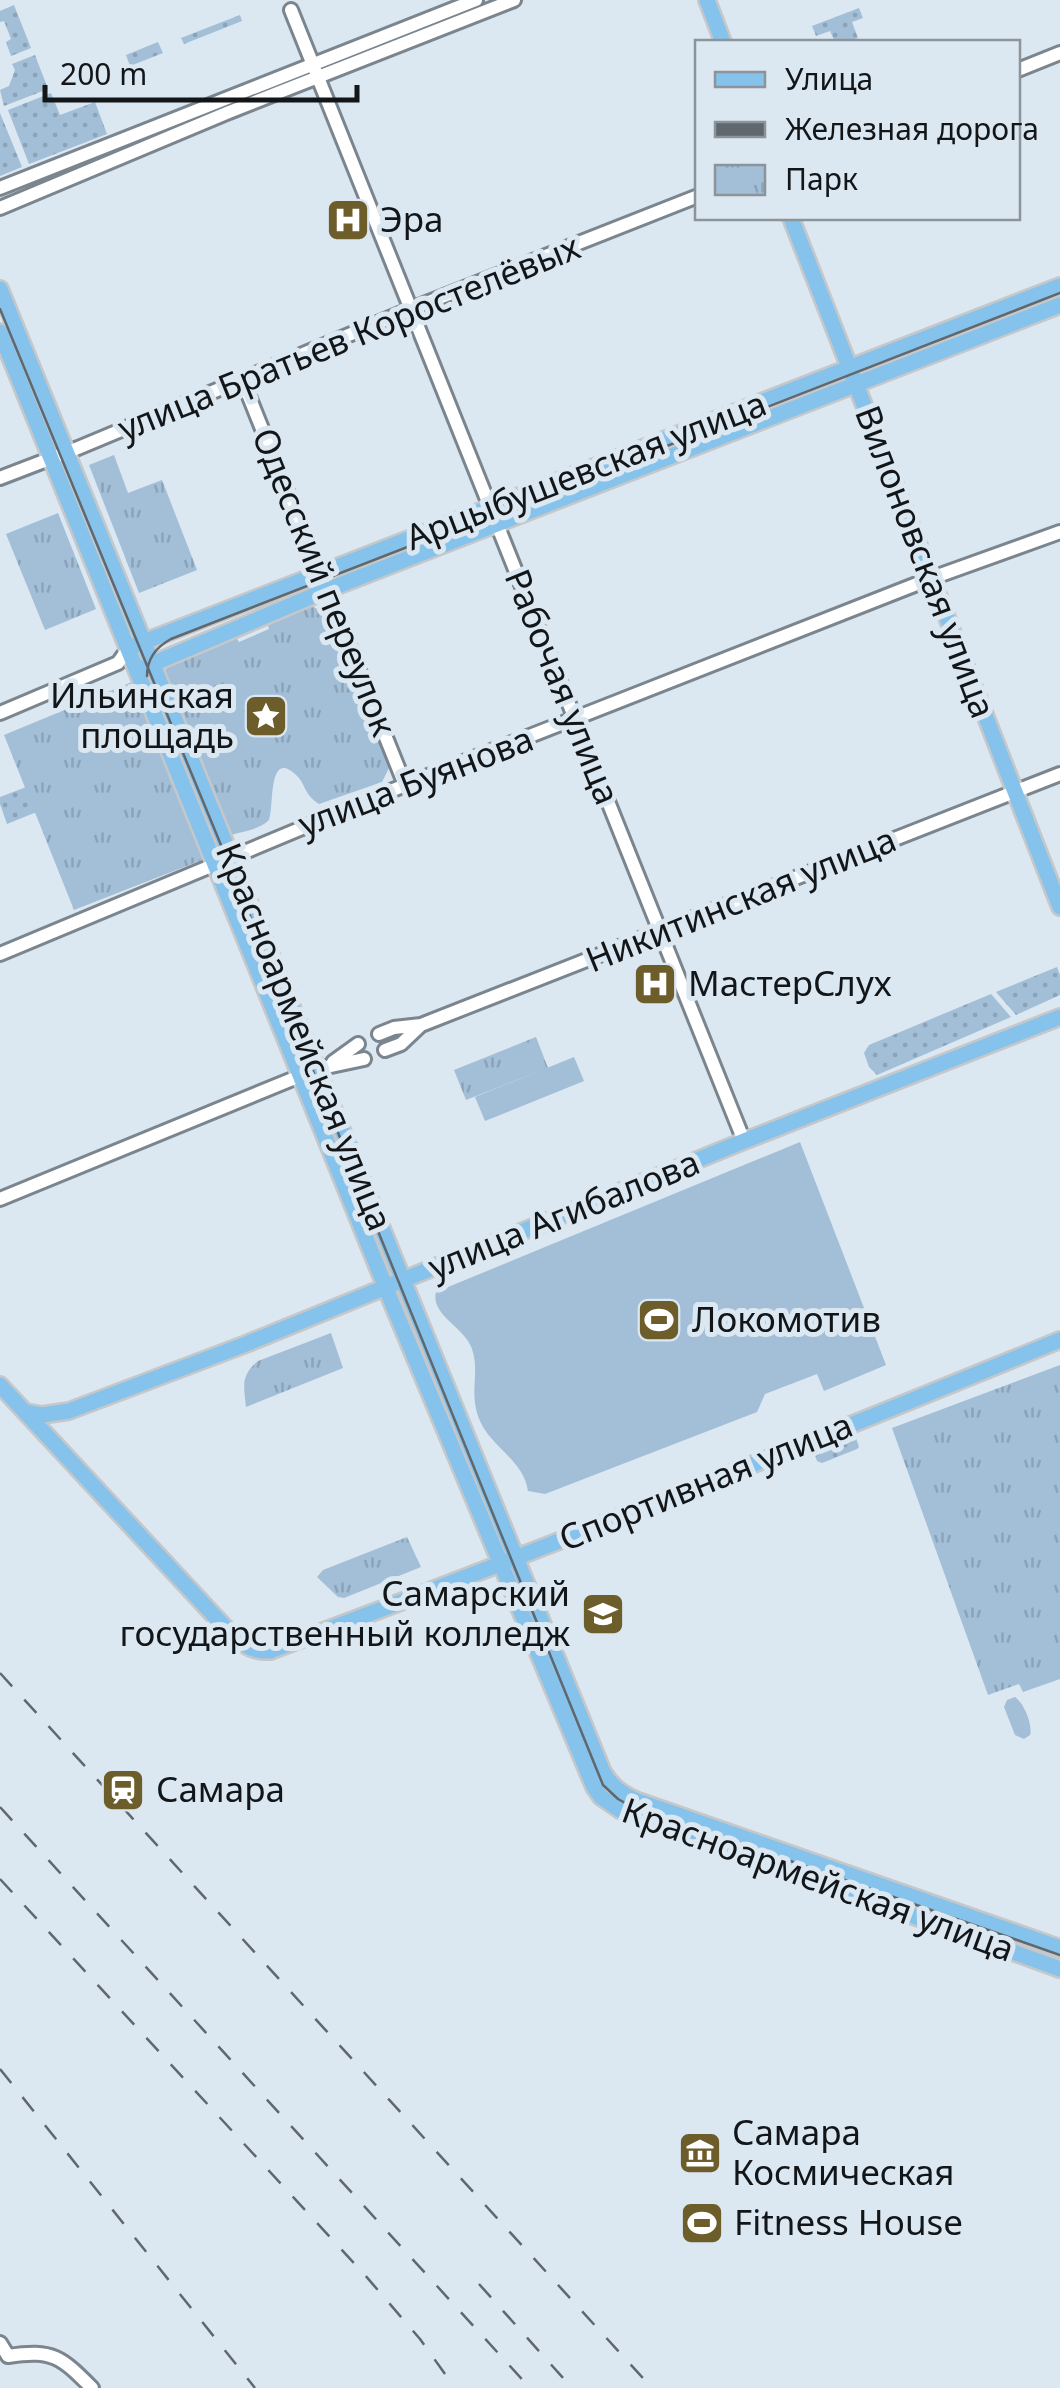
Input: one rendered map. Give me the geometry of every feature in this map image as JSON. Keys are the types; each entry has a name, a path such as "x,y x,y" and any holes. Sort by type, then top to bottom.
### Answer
{"main road":[{"path":"707,0 723,40"},
{"name":"Вилоновская улица","path":"793,220 1060,907"},
{"name":"Арцыбушевская улица","path":"136,646 323,582 494,516 853,376 1060,286"},
{"name":"Красноармейская улица","path":"0,289 59,456 136,646 152,664 322,1068 587,1775 602,1798 630,1814 1060,1969"},
{"name":"Арцыбушевская улица","path":"853,376 1060,305"},
{"name":"Красноармейская улица","path":"0,332 59,456"},
{"name":"Арцыбушевская улица","path":"136,670 256,618 323,582"},
{"name":"Красноармейская улица","path":"136,646 136,670 386,1287 603,1772 618,1792 638,1801 1060,1948"},
{"name":"улица Агибалова","path":"25,1412 42,1415 69,1411 246,1344 1060,1017"},
{"name":"Спортивная улица","path":"0,1386 238,1640 261,1652 555,1542 1060,1340"},
{"path":"60,1451 56,1425 69,1411"}],"street":[{"path":"0,208 476,0"},
{"path":"0,188 514,0"},
{"name":"Рабочая улица","path":"290,10 744,1141"},
{"path":"1020,69 1060,54"},
{"name":"улица Братьев Коростелёвых","path":"0,478 695,197"},
{"name":"Одесский переулок","path":"242,379 405,785"},
{"name":"улица Буянова","path":"0,954 405,785 932,578 1060,532"},
{"path":"0,713 118,664 136,646"},
{"path":"118,664 136,670"},
{"name":"Никитинская улица","path":"378,1034 421,1025 1060,774"},
{"name":"Никитинская улица","path":"385,1050 401,1044 421,1025"},
{"path":"322,1068 358,1044"},
{"path":"0,1200 300,1076 364,1058"},
{"path":"0,2344 4,2358 34,2352 54,2356 92,2388"}],"green space":[{"path":"14,5 31,48 11,56 6,42 11,39 4,21 0,22 0,11"},
{"path":"859,8 863,18 852,22 858,38 852,40 834,40 830,31 816,36 812,26"},
{"path":"240,15 242,21 184,44 181,38"},
{"path":"158,42 163,53 130,66 126,55"},
{"path":"35,55 48,89 4,106 0,90 9,86 15,70 12,64"},
{"path":"51,93 60,115 95,102 107,134 29,164 8,110"},
{"path":"0,113 22,167 0,176"},
{"path":"114,455 128,493 162,480 197,570 139,593 89,465"},
{"path":"58,513 96,609 45,630 6,534"},
{"name":"Ильинская площадь","path":"307,603 326,614 391,764 382,782 319,804 295,774 280,769 273,785 268,821 231,835 164,673 173,658 234,633 239,642 269,629 266,619"},
{"path":"132,682 207,858 74,910 4,735"},
{"path":"29,786 39,811 7,824 0,797"},
{"path":"1057,967 1060,995 1016,1015 996,992"},
{"path":"991,994 1011,1017 877,1075 869,1067 864,1053 869,1045"},
{"path":"536,1037 548,1068 466,1100 454,1070"},
{"path":"574,1057 584,1081 485,1121 475,1097"},
{"name":"Локомотив","path":"800,1142 886,1365 824,1391 817,1374 765,1394 757,1412 545,1494 528,1491 521,1472 483,1427 475,1405 472,1349 438,1308 436,1292"},
{"path":"331,1333 343,1368 246,1407 244,1387 252,1366"},
{"path":"1060,1365 1060,1679 1023,1692 1019,1684 988,1695 892,1428"},
{"path":"856,1438 857,1449 822,1463 817,1461 815,1455"},
{"path":"407,1537 421,1567 344,1598 317,1577 323,1570"},
{"path":"1015,1697 1030,1726 1030,1735 1024,1739 1015,1735 1004,1707 1007,1700"}],"tram line":[{"path":"147,676 153,654 171,639 1060,293"},
{"path":"0,309 603,1785 627,1804 1060,1955"}],"railway":[{"path":"0,1673 652,2388"},
{"path":"0,1807 530,2388"},
{"path":"0,1879 364,2274 420,2339 455,2388"},
{"path":"0,2069 255,2388"},
{"path":"479,2284 572,2388"}],"place":[{"name":"Эра","path":"348,220"},
{"name":"Ильинская площадь","path":"266,716"},
{"name":"МастерСлух","path":"655,984"},
{"name":"Локомотив","path":"659,1320"},
{"name":"Самарский государственный колледж","path":"603,1614"},
{"name":"Самара","path":"123,1790"},
{"name":"Самара Космическая","path":"700,2153"},
{"name":"Fitness House","path":"702,2223"}]}
